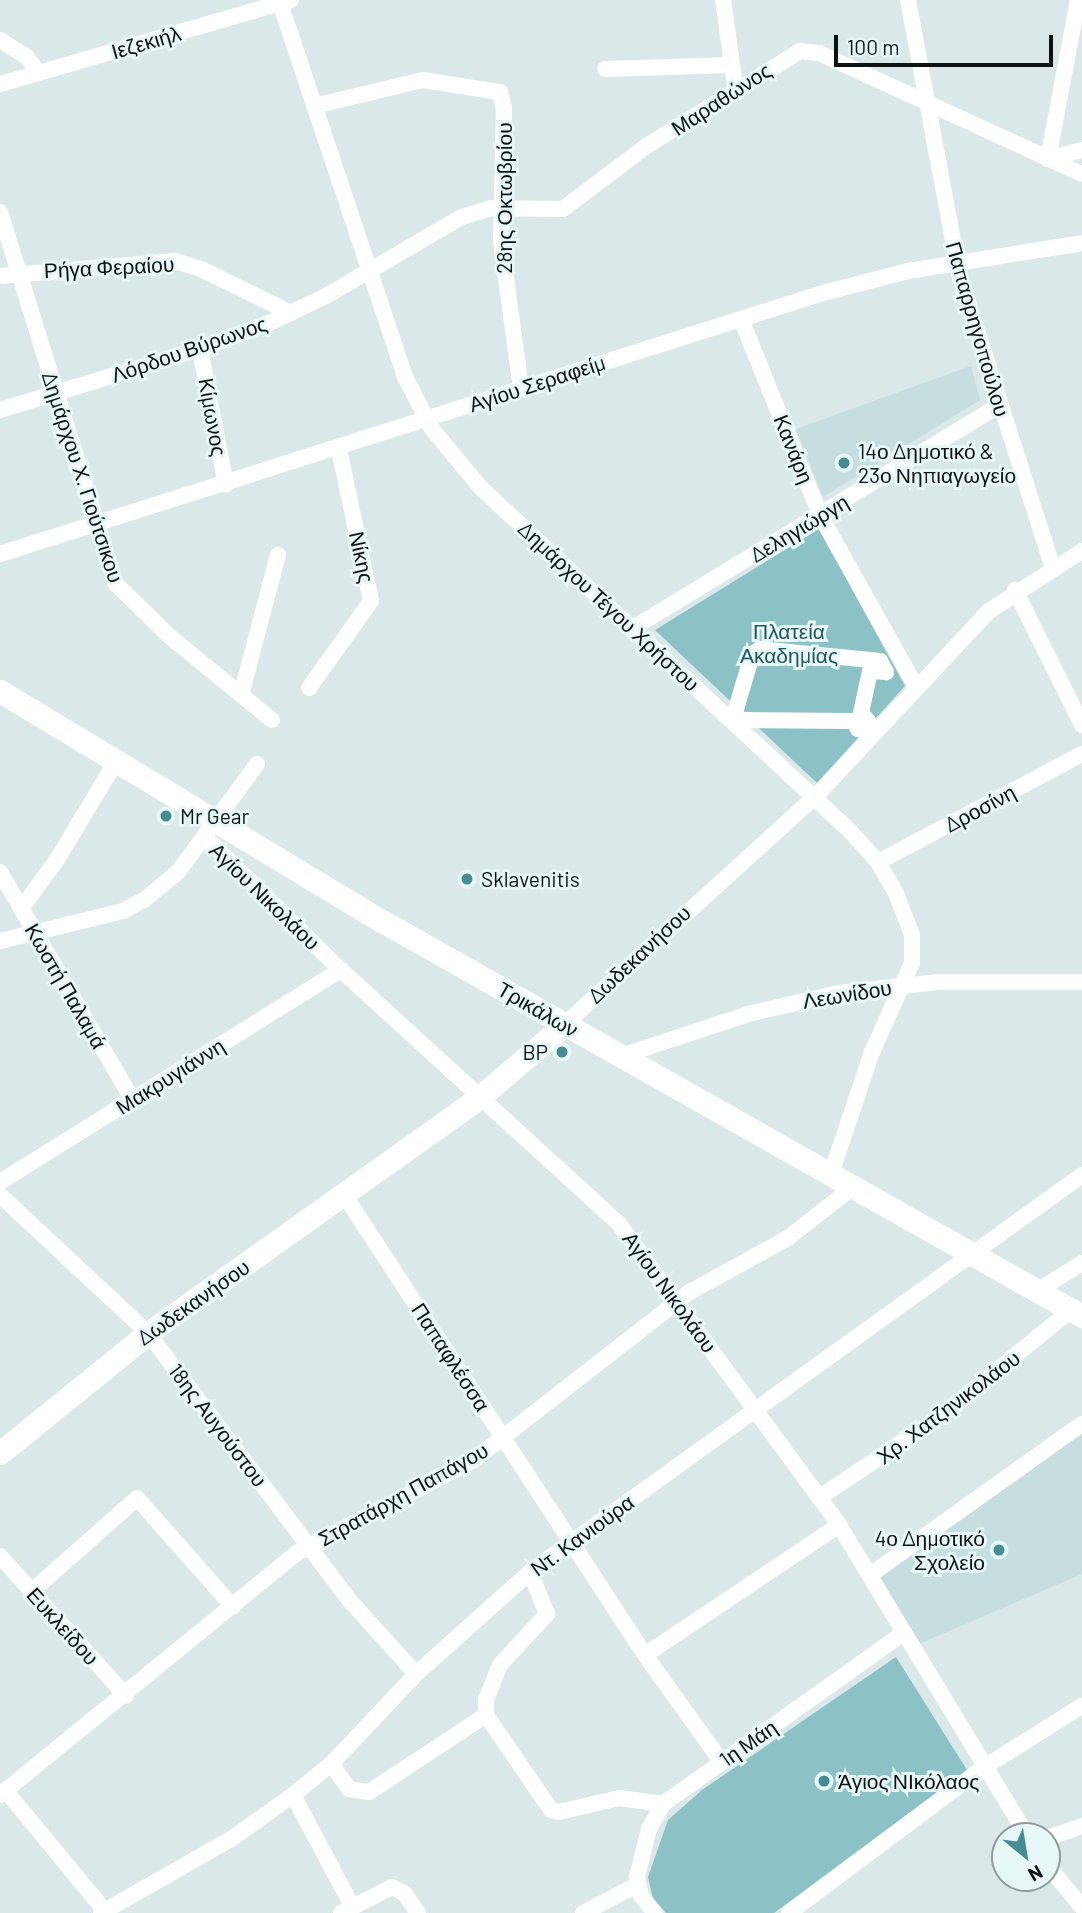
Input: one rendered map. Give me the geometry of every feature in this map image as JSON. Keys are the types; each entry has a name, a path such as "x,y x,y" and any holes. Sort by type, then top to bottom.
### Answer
{"main road":[{"name":"Τρικάλων","path":"0,691 117,760 209,830 621,1056 1077,1313"},
{"name":"Δωδεκανήσου","path":"0,1453 148,1333 345,1196 481,1096 564,1025"}],"street":[{"path":"723,0 736,93"},
{"name":"Παπαρρηγοπούλου","path":"908,0 929,102 956,262 1053,569"},
{"path":"1078,0 1048,159 1082,150"},
{"name":"Ιεζεκιήλ","path":"0,84 284,1"},
{"name":"Δημάρχου Τέγου Χρήστου","path":"284,1 314,106 409,387 426,420 481,488 815,797 878,862 912,935 912,963 872,1052 831,1174"},
{"path":"0,40 26,56 39,73"},
{"name":"Μαραθώνος","path":"370,270 447,223 500,208 553,210 574,203 641,150 736,93 771,66 807,50 929,102 1082,174"},
{"path":"605,69 732,65"},
{"name":"28ης Οκτωβρίου","path":"314,106 423,80 500,92 504,109 500,208 506,300 521,388"},
{"name":"Δημάρχου Χ. Γιούτσικου","path":"0,212 98,525 124,596 272,720"},
{"name":"Αγίου Σεραφείμ","path":"0,554 226,485 521,388 869,280 956,262 1082,243"},
{"name":"Ρήγα Φεραίου","path":"0,276 175,261 201,269 291,313"},
{"name":"Λόρδου Βύρωνος","path":"0,410 201,349 291,313 370,270"},
{"name":"Κανάρη","path":"741,319 821,514 916,687"},
{"name":"Κίμωνος","path":"201,349 226,485"},
{"name":"Δεληγιώργη","path":"633,628 1000,405"},
{"name":"Νίκης","path":"309,688 371,601 339,449"},
{"name":"Δωδεκανήσου","path":"564,1025 815,797 972,626 1015,590 1082,551"},
{"path":"241,695 278,555"},
{"path":"1015,590 1082,725"},
{"path":"760,649 880,661 886,671 870,671 861,713 868,721 858,729 854,721 743,720 734,716 752,655 760,649"},
{"name":"Δροσίνη","path":"878,862 1082,754"},
{"path":"21,909 58,858 117,760"},
{"path":"0,942 135,906 178,872 257,764"},
{"name":"Αγίου Νικολάου","path":"209,830 341,970 612,1215 758,1410 839,1525 1018,1822"},
{"name":"Κωστή Παλαμά","path":"0,872 132,1099"},
{"name":"Μακρυγιάννη","path":"0,1182 341,970"},
{"name":"Λεωνίδου","path":"621,1056 780,1006 901,986 1082,982"},
{"name":"Ντ. Κανιούρα","path":"103,1912 234,1837 293,1796 331,1764 416,1674 530,1572 1082,1175"},
{"name":"Στρατάρχη Παπάγου","path":"3,1793 308,1546 452,1472 504,1438 677,1302 788,1238 853,1186"},
{"name":"18ης Αυγούστου","path":"0,1195 148,1333 366,1620 416,1674"},
{"name":"Παπαφλέσσα","path":"345,1196 645,1654 721,1762"},
{"path":"1037,1291 1082,1263"},
{"name":"Χρ. Χατζηνικολάου","path":"820,1497 937,1419 1077,1313"},
{"path":"870,1575 1082,1424"},
{"path":"32,1591 126,1503 137,1498 233,1607"},
{"path":"645,1654 839,1525"},
{"name":"Ευκλείδου","path":"0,1556 126,1696"},
{"path":"530,1572 542,1594 547,1614 500,1665 486,1699 486,1715 551,1810 559,1812 619,1798 663,1804"},
{"name":"1η Μάη","path":"637,1885 649,1829 663,1804 904,1633"},
{"path":"789,1913 983,1768 1082,1706"},
{"path":"331,1764 349,1789 369,1792 486,1715"},
{"path":"3,1793 103,1912"},
{"path":"293,1796 346,1910 392,1887 405,1894 418,1913"},
{"path":"1061,1833 1082,1826"},
{"path":"1061,1882 1082,1907"},
{"path":"586,1912 637,1885 655,1913"}],"shaded area":[{"name":"14ο Δημοτικό & 23ο Νηπιαγωγείο","path":"971,366 980,400 823,497 796,429"},
{"name":"4ο Δημοτικό Σχολείο","path":"1082,1434 1082,1574 919,1644 879,1577"}],"green space":[{"name":"Πλατεία Ακαδημίας","path":"819,529 905,686 817,783 655,630"},
{"path":"896,1657 967,1770 774,1913 666,1913 653,1899 648,1877 668,1820 702,1790"}],"place":[{"name":"14ο Δημοτικό & 23ο Νηπιαγωγείο","path":"844,463"},
{"name":"Mr Gear","path":"166,816"},
{"name":"Sklavenitis","path":"467,879"},
{"name":"BP","path":"562,1052"},
{"name":"4ο Δημοτικό Σχολείο","path":"999,1550"},
{"name":"Άγιος ΝΙκόλαος","path":"824,1781"}]}
